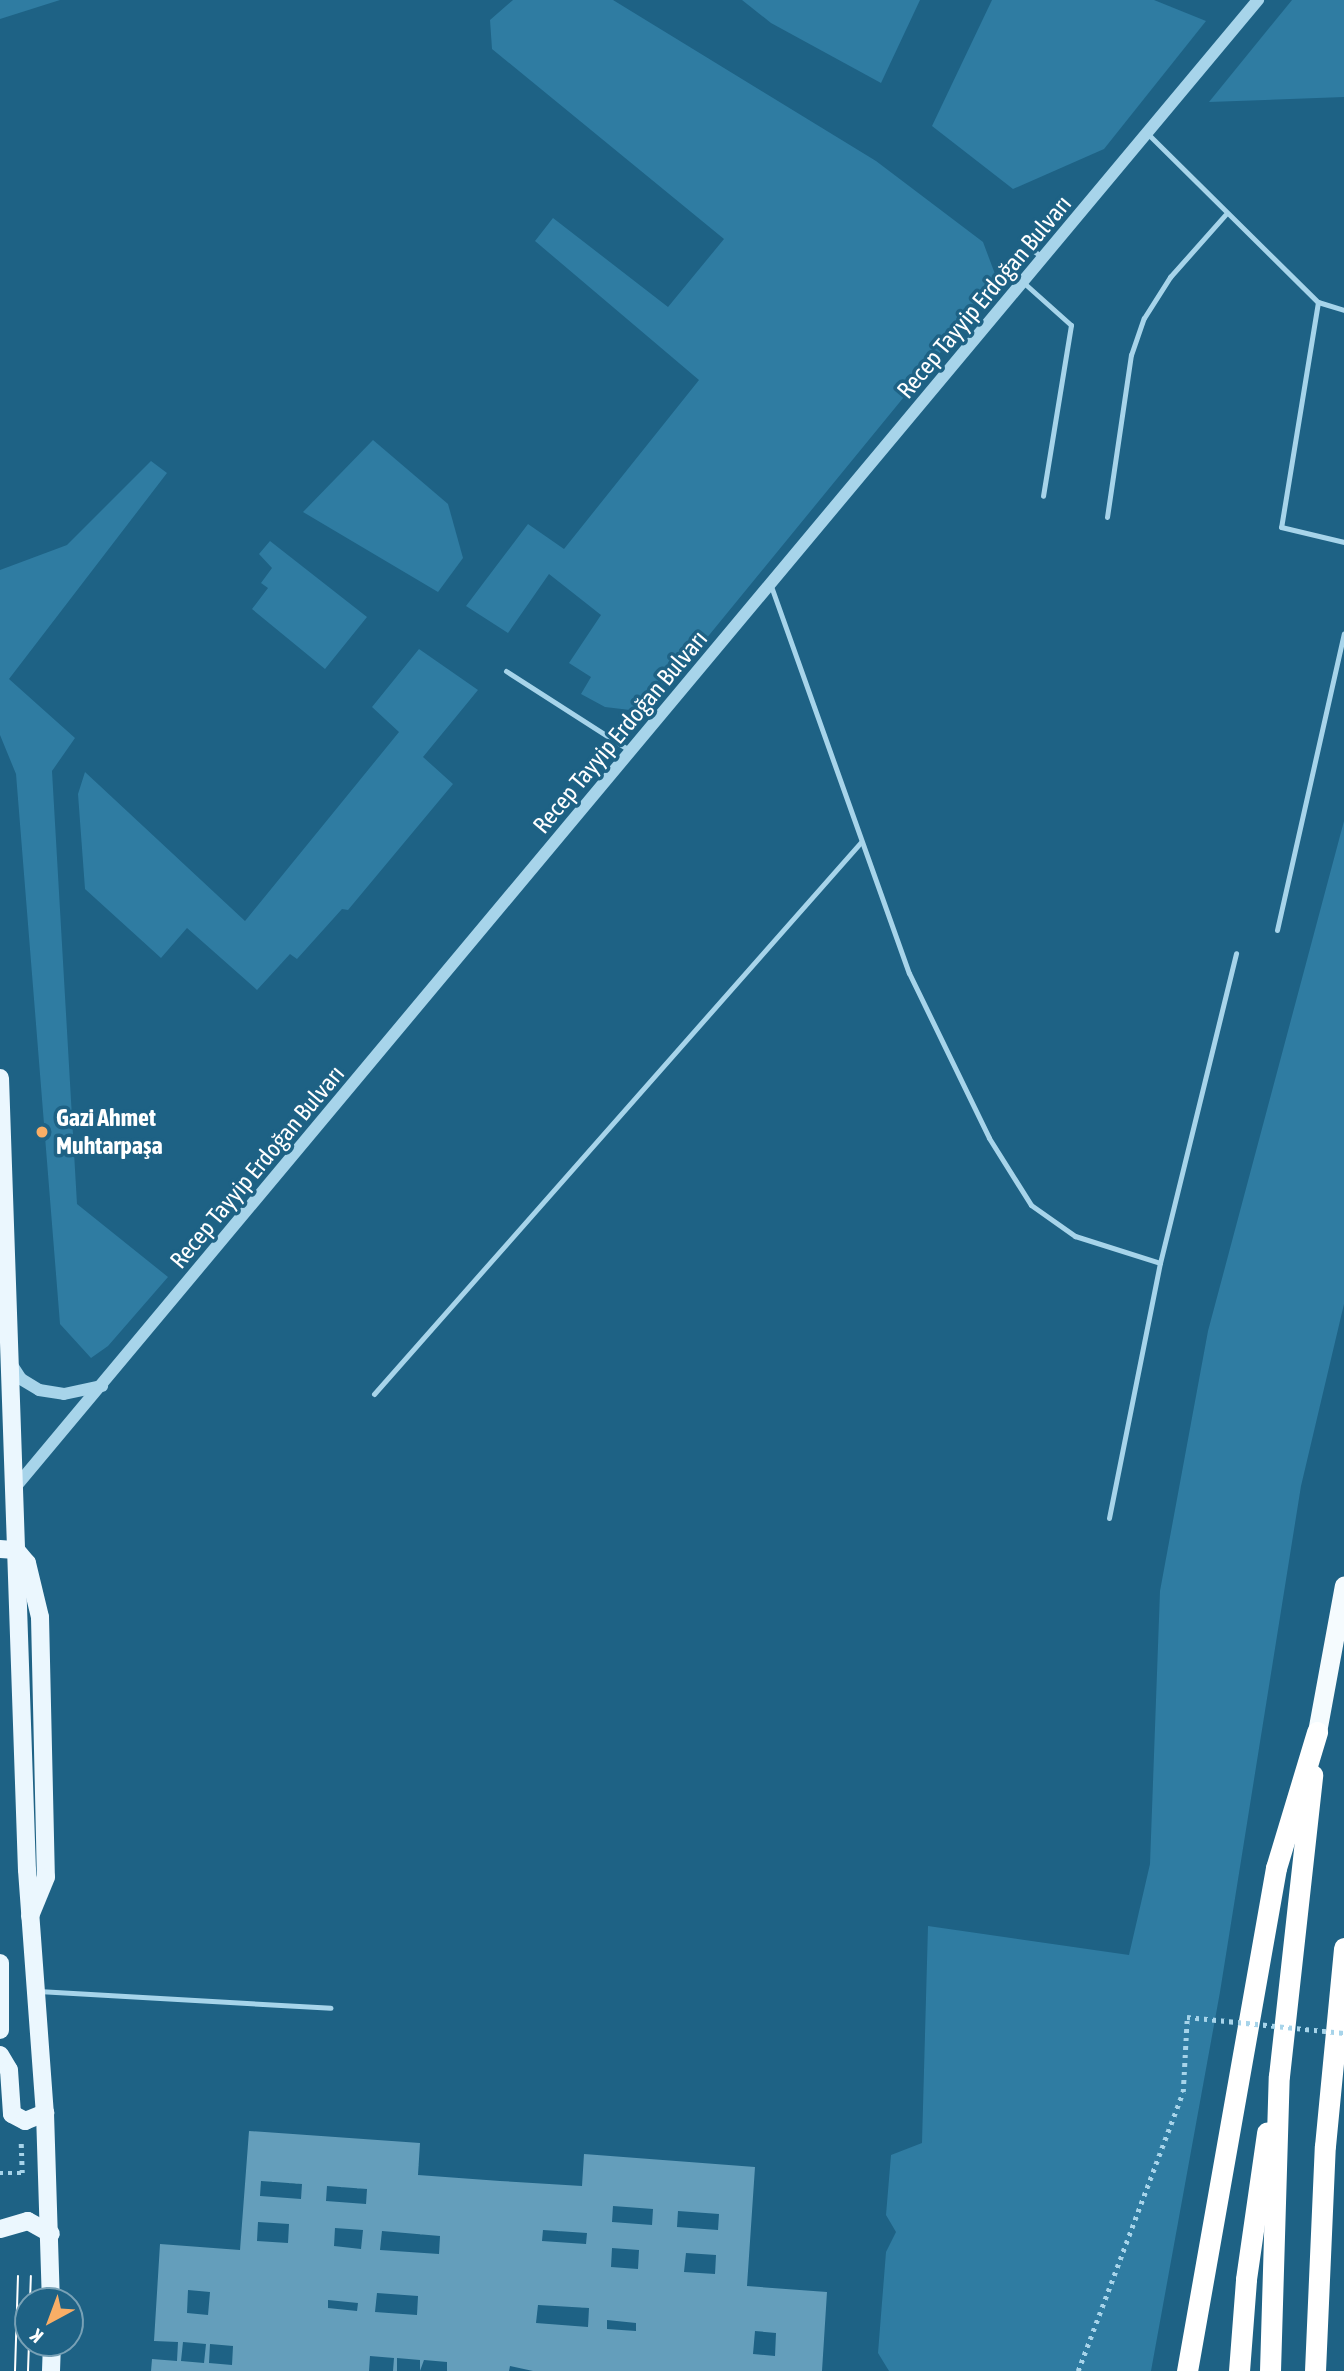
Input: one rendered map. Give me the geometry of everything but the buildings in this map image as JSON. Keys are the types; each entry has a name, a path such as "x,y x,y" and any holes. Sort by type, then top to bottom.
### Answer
{"highway":[{"path":"1270,2371 1279,2076 1317,1732 1344,1585"},
{"path":"1187,2371 1276,1868 1317,1732"},
{"path":"1315,2371 1325,2146 1344,1948"},
{"path":"1239,2371 1259,2175 1279,2076"}],"main road":[{"path":"0,1078 13,1490 8,1549 35,1581 40,1617 46,1877 30,1916 45,2113 51,2287"},
{"path":"0,1505 13,1490"},
{"path":"0,1963 0,2030"},
{"path":"0,2055 9,2070 12,2114 25,2121 45,2113"},
{"path":"0,2229 28,2221 51,2234"}],"street":[{"name":"Recep Tayyip Erdoğan Bulvarı","path":"13,1490 1258,0"},
{"path":"8,1359 21,1379 39,1391 64,1394 102,1386"}],"lane":[{"path":"1148,134 1225,215 1318,302 1344,310"},
{"path":"1107,517 1131,355 1143,318 1170,277 1225,215"},
{"path":"1027,246 1044,258"},
{"path":"1024,283 1071,325 1043,496"},
{"path":"1318,302 1281,527 1344,542"},
{"path":"771,585 909,973 989,1138 1031,1205 1075,1236 1160,1263"},
{"path":"1277,930 1344,632"},
{"path":"506,671 631,752"},
{"path":"374,1394 861,842"},
{"path":"1109,1518 1160,1263 1236,953"},
{"path":"35,1991 331,2008"}],"path":[{"path":"1078,2371 1183,2092 1187,2017 1344,2033"},
{"path":"0,2173 22,2173 20,2137 46,2136"}],"shaded area":[{"path":"0,0 60,0 0,19"},
{"path":"513,0 613,0 876,161 983,242 998,282 701,645 656,697 630,710 605,707 581,694 591,677 569,663 601,615 549,574 508,633 466,606 528,524 564,549 699,380 535,241 553,218 668,307 724,239 492,49 490,20"},
{"path":"742,0 920,0 881,83 771,23"},
{"path":"992,0 1154,0 1206,21 1104,149 1013,189 932,126"},
{"path":"1292,0 1344,0 1344,97 1209,102"},
{"path":"373,440 448,504 463,558 438,592 303,512"},
{"path":"151,461 167,473 9,679 75,738 52,771 77,1204 168,1277 108,1346 91,1358 60,1324 16,774 0,735 0,570 67,545"},
{"path":"270,541 367,617 325,669 252,609 268,588 261,583 272,568 259,554"},
{"path":"419,649 478,690 423,757 453,784 348,910 342,909 297,959 290,954 257,990 187,928 161,958 85,889 78,794 85,772 245,921 399,732 372,707"},
{"path":"1344,821 1344,1304 1301,1486 1220,1992 1151,2371 889,2371 878,2353 886,2252 896,2232 886,2215 891,2155 922,2143 928,1926 1129,1955 1150,1864 1160,1591 1208,1331"}],"tram line":[{"path":"15,2371 18,2276"},
{"path":"31,2276 31,2287"},
{"path":"28,2357 28,2371"}],"place":[{"name":"Gazi Ahmet Muhtarpaşa","path":"42,1132"}]}
